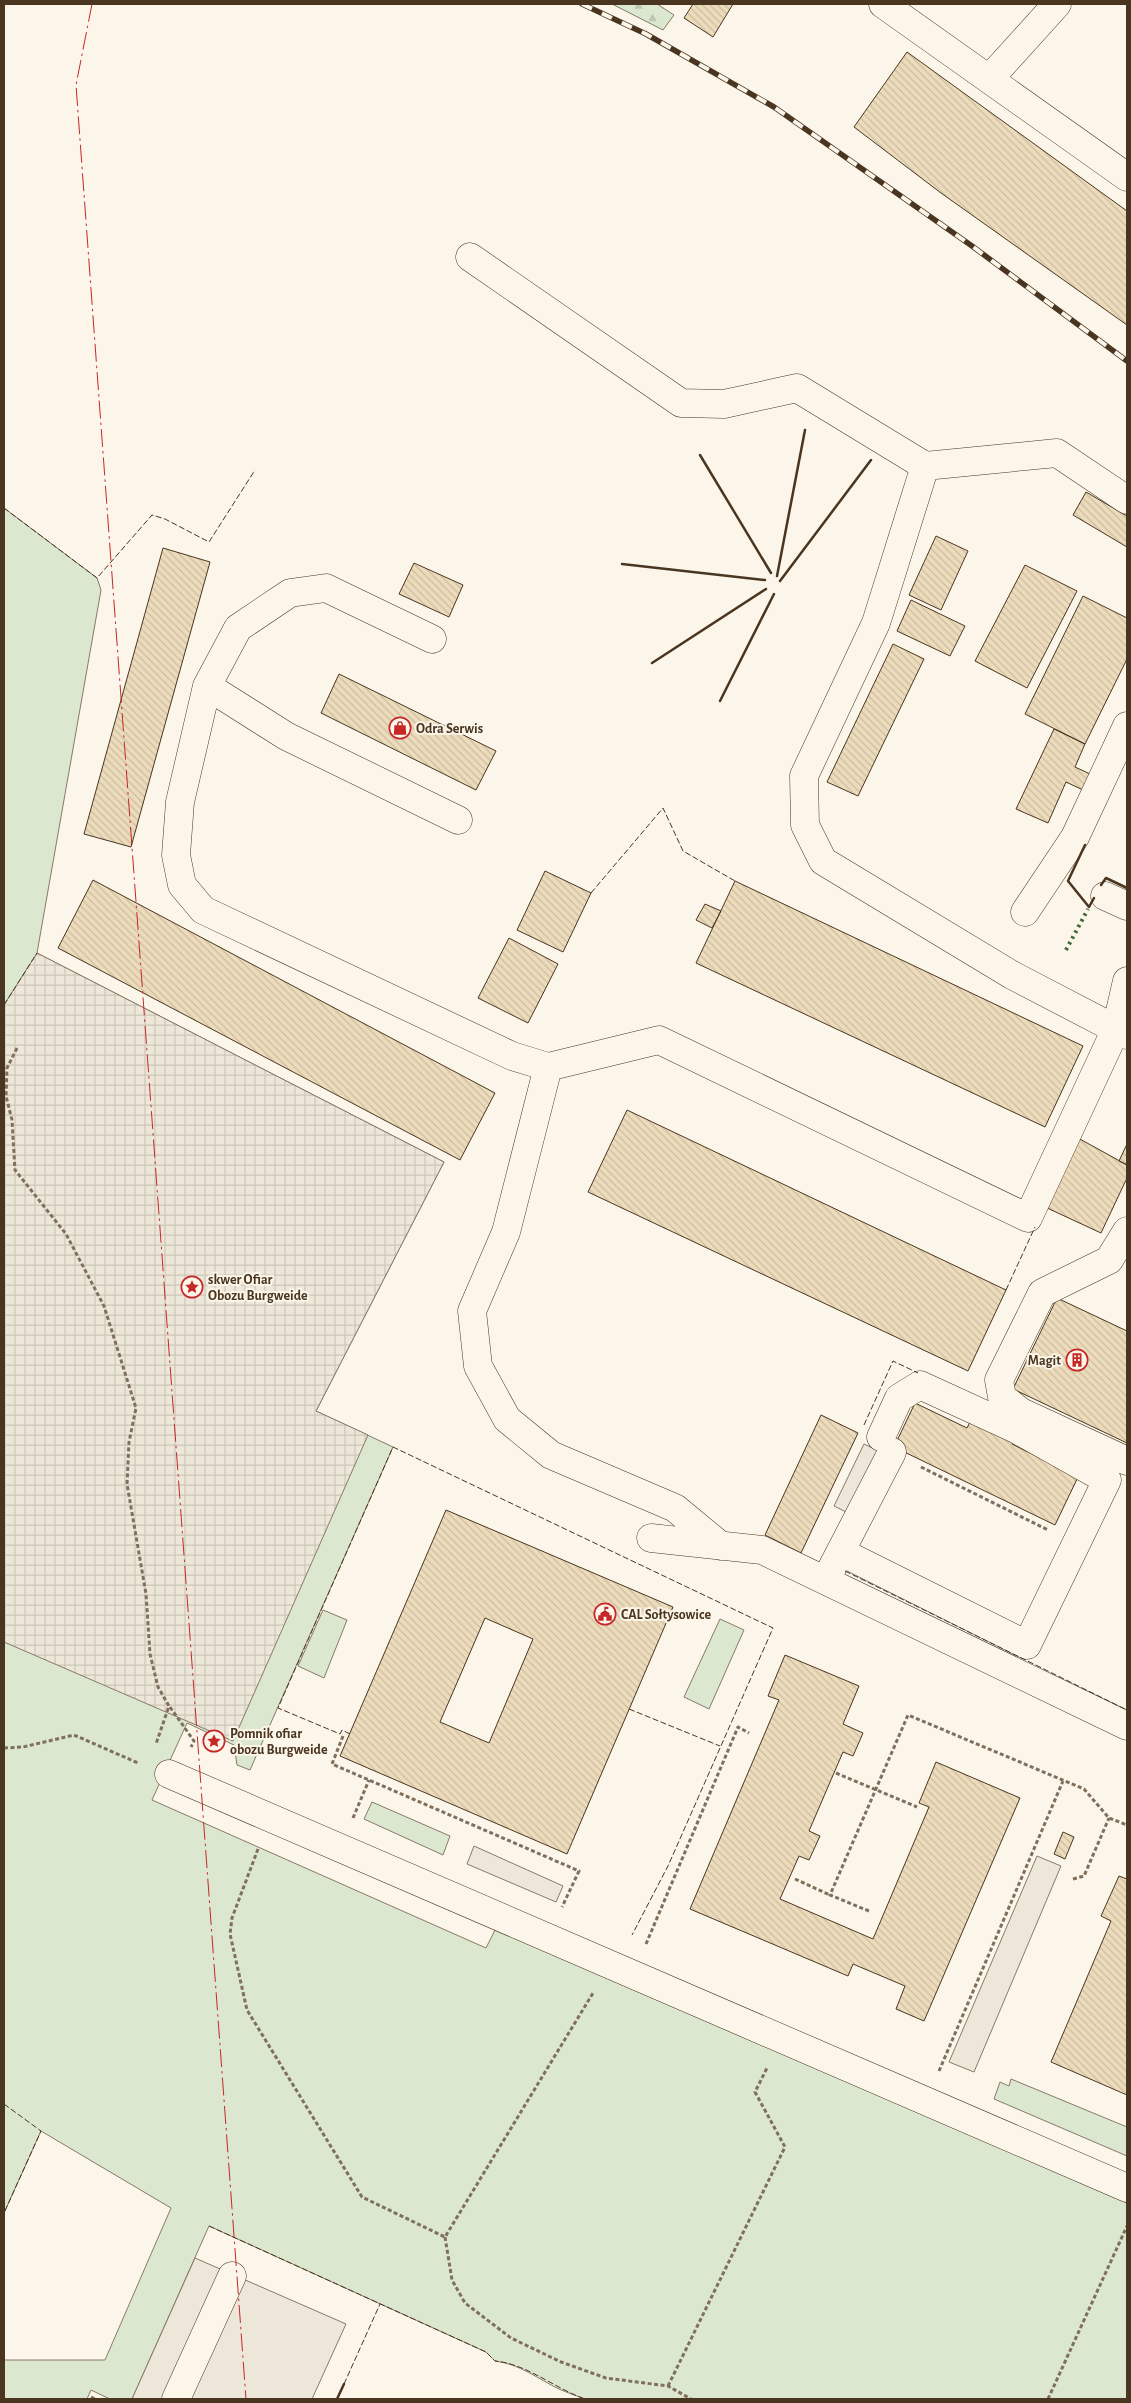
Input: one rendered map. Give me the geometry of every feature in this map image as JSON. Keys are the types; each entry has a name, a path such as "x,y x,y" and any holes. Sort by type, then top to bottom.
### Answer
{"lane":[{"path":"883,4 990,78 1127,177"},
{"path":"990,78 1057,4"},
{"path":"470,257 681,403 724,404 797,388 925,466 1057,453 1127,500"},
{"path":"925,466 876,622 804,776 805,826 824,861 1012,975 1121,1032"},
{"path":"432,639 326,588 290,593 238,628 207,686 180,802 176,855 182,886 203,910 512,1056 548,1067 659,1040 1028,1218 1121,1032 1127,981"},
{"path":"207,686 286,736 458,820"},
{"path":"1025,912 1075,837 1127,726"},
{"path":"548,1067 506,1232 472,1311 478,1366 507,1419 552,1455 675,1508 721,1546"},
{"path":"1127,1231 1109,1260 1042,1293 999,1380 1002,1397 1021,1412 1127,1461"},
{"path":"826,1580 840,1552 886,1444 899,1398 920,1385 1016,1429 1107,1480 1027,1645 840,1552"},
{"path":"651,1538 762,1550 1127,1726"},
{"path":"159,1770 1127,2188"},
{"path":"176,2399 232,2276"}],"path":[{"path":"17,1048 7,1068 6,1096 12,1120 16,1170 66,1234 104,1306 136,1408 129,1442 128,1484 146,1594 150,1654 158,1687 194,1741 191,1749"},
{"path":"886,1444 1055,1533"},
{"path":"4,1748 74,1736 119,1757 159,1770 169,1706"},
{"path":"830,1895 908,1715 1084,1790 1109,1818 1127,1825"},
{"path":"645,1947 738,1728 749,1733"},
{"path":"343,1736 332,1764 579,1871 549,1937"},
{"path":"836,1773 917,1807"},
{"path":"353,1819 369,1780"},
{"path":"935,2080 1063,1781"},
{"path":"271,1817 232,1918 230,1934 247,2010 362,2196 445,2238"},
{"path":"1073,1879 1084,1876 1109,1818"},
{"path":"795,1880 869,1912"},
{"path":"607,1962 591,1999 445,2238 452,2280 465,2303 511,2338 561,2362 606,2378 668,2386 691,2399"},
{"path":"668,2386 785,2147 755,2092"},
{"path":"1048,2399 1127,2226"}],"green space":[{"path":"612,4 657,4 674,15 663,30"},
{"path":"4,508 97,578 101,590 37,953 444,1162 316,1411 393,1447 250,1770 237,1765 234,1745 187,1723 152,1800 486,1948 495,1930 1127,2203 1127,2399 585,2399 559,2389 513,2365 495,2361 486,2352 209,2226 132,2399 110,2399 91,2390 87,2399 4,2399 4,2360 105,2360 171,2208 41,2131 4,2213"},
{"path":"323,1610 347,1620 324,1678 298,1666"},
{"path":"720,1619 744,1630 709,1709 684,1697"},
{"path":"372,1802 450,1836 443,1855 364,1819"},
{"path":"1011,2079 1127,2127 1127,2156 994,2099 1000,2082 1009,2086"}],"shaded area":[{"name":"skwer Ofiar Obozu Burgweide","path":"37,953 444,1162 316,1411 368,1435 233,1741 4,1642 4,1005"},
{"path":"864,1444 883,1453 852,1515 834,1506"},
{"path":"474,1846 563,1886 556,1902 467,1864"},
{"path":"1037,1856 1061,1866 974,2072 949,2062"},
{"path":"195,2258 346,2324 312,2399 132,2399"}],"building":[{"path":"693,4 733,4 713,37 684,18"},
{"path":"907,52 1127,211 1127,325 941,193 854,127"},
{"path":"1086,492 1127,516 1127,547 1073,515"},
{"path":"936,536 968,551 941,610 909,595"},
{"path":"163,548 210,562 131,847 84,834"},
{"path":"414,563 463,585 449,617 399,594"},
{"path":"1025,565 1077,591 1027,688 975,661"},
{"path":"1083,596 1127,618 1127,659 1085,744 1025,714"},
{"path":"911,600 965,626 950,656 897,631"},
{"path":"893,644 924,659 858,796 827,782"},
{"path":"339,674 496,751 476,790 321,713"},
{"path":"1054,729 1085,744 1075,767 1090,774 1083,790 1066,782 1048,823 1016,809"},
{"path":"545,871 591,893 563,952 517,930"},
{"path":"93,880 495,1093 460,1160 58,948"},
{"path":"735,881 1083,1046 1045,1127 696,963"},
{"path":"705,904 721,911 712,928 696,920"},
{"path":"509,938 558,964 528,1023 478,998"},
{"path":"627,1110 1006,1290 968,1371 588,1192"},
{"path":"1078,1138 1127,1165 1127,1178 1101,1233 1045,1207"},
{"path":"1127,1144 1127,1165 1119,1161"},
{"name":"Magit","path":"1057,1298 1127,1331 1127,1443 1013,1389"},
{"path":"915,1403 967,1428 972,1418 1015,1438 1012,1444 1078,1477 1055,1525 894,1447"},
{"path":"821,1415 858,1433 801,1553 765,1535"},
{"path":"446,1510 673,1607 567,1854 340,1756","holes":["485,1618 533,1639 489,1743 440,1722"]},
{"path":"785,1655 859,1686 843,1724 863,1733 853,1756 843,1752 809,1831 820,1836 809,1860 799,1856 780,1899 873,1939 929,1807 919,1803 936,1762 1020,1798 924,2021 896,2009 905,1986 853,1964 848,1976 690,1909 779,1700 768,1696"},
{"path":"1063,1832 1074,1837 1065,1859 1054,1854"},
{"path":"1119,1876 1127,1879 1127,2095 1051,2062 1111,1921 1101,1916"}],"railway":[{"path":"582,4 646,34 774,107 972,246 1127,361"}],"hedge":[{"path":"1066,950 1088,909"}],"fence":[{"path":"4,508 97,578 152,515 165,519 209,542 255,470"},
{"path":"591,893 663,808 683,851 735,881"},
{"path":"4,1005 37,953"},
{"path":"1006,1290 1035,1227"},
{"path":"864,1425 893,1361 918,1373"},
{"path":"350,1734 342,1730 340,1734 278,1708 393,1447 773,1628 668,1866 632,1935"},
{"path":"845,1571 1127,1710"},
{"path":"629,1709 720,1746"},
{"path":"4,2104 41,2131 4,2213"},
{"path":"209,2226 486,2352 495,2361 529,2371 585,2399"},
{"path":"344,2384 380,2304"}],"wall":[{"path":"777,576 805,430"},
{"path":"700,455 771,573"},
{"path":"780,581 871,460"},
{"path":"622,564 765,580"},
{"path":"652,663 766,589"},
{"path":"720,701 774,594"},
{"path":"1085,845 1068,881 1089,907 1094,898"},
{"path":"1101,885 1106,878 1127,888"},
{"path":"337,2399 344,2384"}],"power":[{"path":"92,4 76,85 246,2399"}],"place":[{"name":"Odra Serwis","path":"400,728"},
{"name":"skwer Ofiar Obozu Burgweide","path":"192,1287"},
{"name":"Magit","path":"1077,1360"},
{"name":"CAL Sołtysowice","path":"605,1614"},
{"name":"Pomnik ofiar obozu Burgweide","path":"214,1741"}]}
